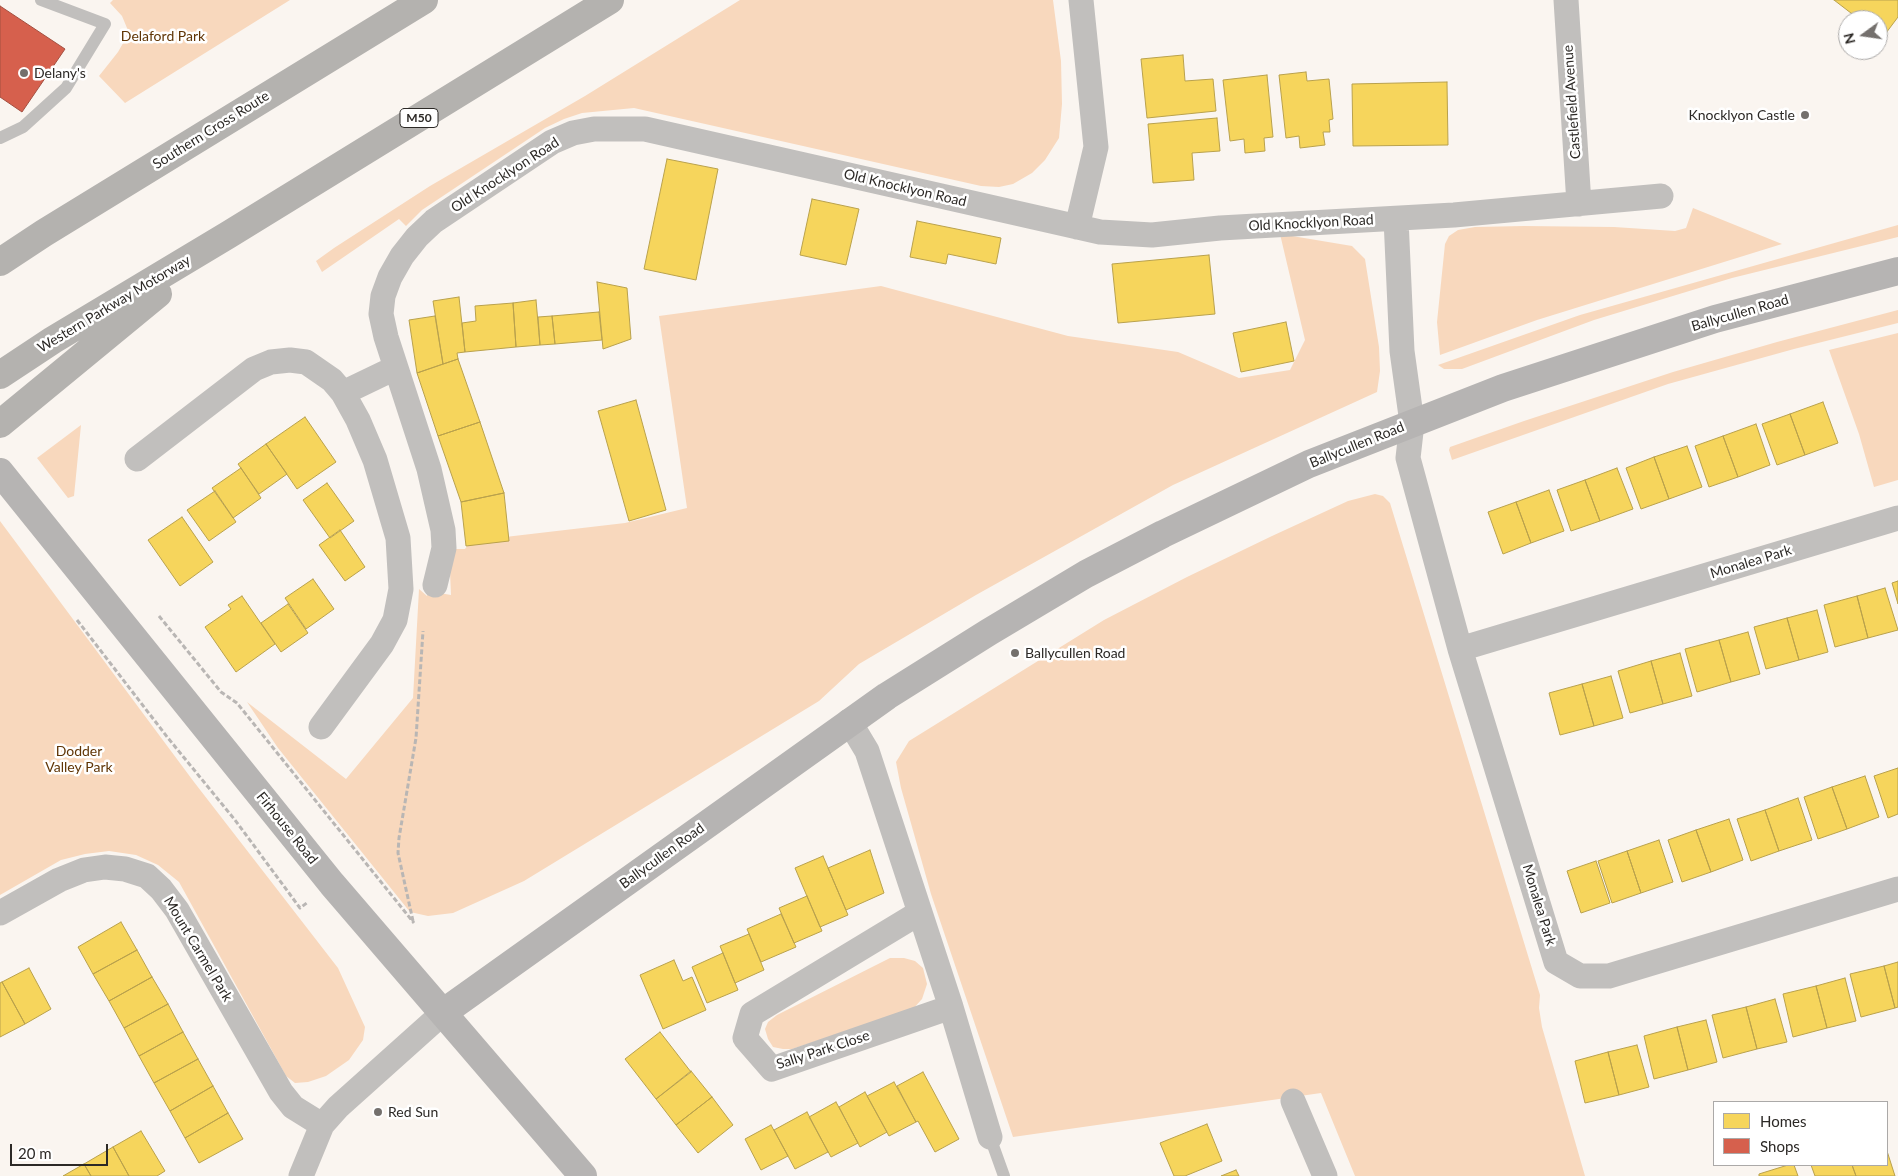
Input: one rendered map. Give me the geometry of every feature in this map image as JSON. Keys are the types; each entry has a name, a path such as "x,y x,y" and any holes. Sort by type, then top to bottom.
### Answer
{"highway":[{"name":"Southern Cross Route","path":"0,262 44,233 424,0"},
{"name":"M50","path":"0,424 228,235 610,0"},
{"path":"0,256 44,233"},
{"name":"Western Parkway Motorway","path":"0,375 54,340 228,235"}],"street":[{"path":"1077,227 1096,147 1080,0"},
{"name":"Castlefield Avenue","path":"1566,0 1579,204"},
{"name":"Old Knocklyon Road","path":"435,585 444,548 443,530 429,469 394,368 381,314 383,296 390,277 402,256 417,236 434,221 552,142 573,133 594,129 644,129 1100,232 1152,234 1220,228 1396,219 1661,196"},
{"name":"Monalea Park","path":"1396,219 1402,351 1412,423 1408,458 1460,649 1556,962 1580,976 1608,976 1898,889"},
{"name":"Ballycullen Road","path":"444,1012 849,722 989,632 1086,574 1163,534 1260,486 1332,454 1503,388 1716,319 1898,272"},
{"path":"138,459 254,369 271,362 290,360 306,362 332,380 343,393 358,420 376,460 398,538 402,589 395,620 382,644 321,727"},
{"path":"343,393 394,368"},
{"name":"Firhouse Road","path":"0,472 332,884 583,1176"},
{"name":"Monalea Park","path":"1460,649 1898,518"},
{"path":"849,722 867,751 951,1007 990,1138"},
{"name":"Mount Carmel Park","path":"0,913 59,880 84,870 105,867 118,868 147,876 161,889 177,910 281,1092 293,1107 322,1125"},
{"name":"Sally Park Close","path":"919,913 752,1014 745,1038 772,1069 951,1007"},
{"path":"301,1176 322,1125 338,1107 444,1012"},
{"path":"1293,1101 1326,1176"}],"lane":[{"path":"0,138 23,127 66,88 105,24 41,0"},
{"path":"990,1138 1004,1176"}],"path":[{"path":"158,615 221,692 237,703 414,923 398,853 416,738 424,627"},
{"path":"74,617 168,738 235,820 300,908"}],"green space":[{"name":"Delaford Park","path":"113,0 290,0 125,103 99,76 118,52 126,38 127,28 122,16 110,3"},
{"path":"740,0 1053,0 1061,61 1062,104 1059,138 1045,160 1032,173 1013,184 999,187 981,186 634,108 582,113 545,128 422,210 406,226 399,219 322,272 316,261 334,248 430,186 585,96"},
{"path":"1693,208 1782,244 1537,320 1440,355 1437,322 1445,244 1449,236 1458,230 1475,227 1524,226 1614,227 1675,231 1686,228"},
{"path":"1898,225 1898,237 1732,278 1594,320 1462,369 1444,369 1438,365 1580,315"},
{"path":"1280,234 1352,246 1365,259 1379,347 1380,371 1377,392 1173,485 976,595 859,664 819,701 524,881 453,913 428,916 410,912 278,748 247,702 346,779 413,698 419,589 427,596 428,591 451,595 449,549 465,549 471,541 625,523 687,508 659,316 881,286 1068,336 1178,352 1239,378 1290,370 1305,340"},
{"path":"1898,310 1898,323 1794,349 1668,384 1452,460 1450,447 1524,421 1673,372"},
{"path":"1898,333 1898,480 1874,487 1859,434 1829,350"},
{"path":"81,425 74,496 68,498 37,458"},
{"path":"1375,494 1383,496 1390,503 1540,995 1539,1008 1542,1027 1585,1176 1355,1176 1321,1093 1013,1137 931,894 901,788 896,762 909,741 1104,620 1272,536 1348,501"},
{"name":"Dodder Valley Park","path":"0,521 194,782 338,968 365,1027 363,1040 349,1060 326,1076 308,1082 295,1083 286,1076 179,882 158,865 136,855 109,851 85,854 61,860 0,895"},
{"path":"890,958 904,958 915,961 923,968 927,984 922,999 912,1010 792,1049 773,1047 765,1029 768,1022 777,1015"}],"building: Homes":[{"path":"1834,0 1898,0 1898,17 1888,30 1888,10 1847,10"},
{"path":"1183,55 1185,81 1213,79 1216,111 1147,118 1141,59"},
{"path":"1306,72 1307,81 1329,79 1333,119 1329,120 1330,132 1323,132 1325,145 1300,148 1299,136 1286,138 1279,75"},
{"path":"1267,75 1273,137 1264,138 1265,151 1245,153 1244,139 1230,141 1223,80"},
{"path":"1447,82 1448,145 1353,146 1352,84"},
{"path":"1217,118 1220,151 1192,153 1194,180 1153,183 1148,124"},
{"path":"667,159 718,169 696,280 644,269"},
{"path":"812,199 859,209 846,265 800,255"},
{"path":"917,221 1001,238 996,264 948,254 946,264 910,257"},
{"path":"1209,255 1215,314 1118,323 1112,264"},
{"path":"597,282 627,288 631,339 603,349"},
{"path":"459,297 465,352 457,353 458,359 443,364 433,301"},
{"path":"536,300 540,345 516,347 513,303"},
{"path":"513,303 516,347 465,352 462,323 476,321 475,306"},
{"path":"599,312 602,340 555,344 552,316"},
{"path":"435,316 443,364 417,373 409,320"},
{"path":"552,316 555,344 540,345 538,317"},
{"path":"1286,322 1294,361 1241,372 1233,333"},
{"path":"458,359 480,422 438,436 417,373"},
{"path":"636,400 666,510 629,521 598,411"},
{"path":"1823,402 1838,443 1805,455 1790,414"},
{"path":"1790,414 1805,455 1777,465 1762,424"},
{"path":"305,417 336,462 297,489 266,444"},
{"path":"480,422 504,493 461,502 438,436"},
{"path":"1756,424 1770,465 1738,477 1723,436"},
{"path":"1723,436 1738,477 1709,487 1695,446"},
{"path":"266,444 287,474 259,494 238,464"},
{"path":"1687,446 1702,487 1669,499 1654,457"},
{"path":"1654,457 1669,499 1641,509 1626,468"},
{"path":"241,468 261,498 233,518 212,488"},
{"path":"1617,468 1633,509 1600,521 1585,480"},
{"path":"1585,480 1600,521 1571,531 1557,490"},
{"path":"327,483 354,521 330,538 303,500"},
{"path":"1549,490 1564,531 1531,543 1516,502"},
{"path":"215,491 236,522 209,541 187,510"},
{"path":"504,493 509,541 466,546 461,502"},
{"path":"1516,502 1531,543 1503,554 1488,512"},
{"path":"182,517 213,562 180,586 148,540"},
{"path":"340,530 365,567 345,581 319,545"},
{"path":"313,579 334,609 306,629 285,598"},
{"path":"1898,581 1898,604 1892,583"},
{"path":"1885,588 1898,630 1868,638 1857,596"},
{"path":"242,596 275,644 236,672 205,627 231,609 228,605"},
{"path":"1857,596 1868,638 1835,647 1824,605"},
{"path":"288,604 308,633 281,652 261,623"},
{"path":"1817,610 1828,652 1799,660 1787,618"},
{"path":"1787,618 1799,660 1766,669 1754,627"},
{"path":"1748,632 1760,674 1731,682 1719,640"},
{"path":"1719,640 1731,682 1697,692 1685,649"},
{"path":"1680,653 1692,696 1663,704 1651,661"},
{"path":"1651,661 1663,704 1630,713 1618,671"},
{"path":"1611,676 1623,718 1594,726 1582,684"},
{"path":"1582,684 1594,726 1560,735 1549,693"},
{"path":"1898,768 1898,814 1888,818 1874,776"},
{"path":"1865,776 1879,817 1847,829 1832,787"},
{"path":"1832,787 1847,829 1818,839 1804,797"},
{"path":"1798,798 1812,840 1779,851 1765,810"},
{"path":"1765,810 1779,851 1751,861 1737,819"},
{"path":"1729,819 1743,860 1711,872 1696,830"},
{"path":"1696,830 1711,872 1682,882 1668,840"},
{"path":"1659,840 1673,882 1641,893 1627,851"},
{"path":"870,850 884,893 846,910 828,868"},
{"path":"1627,851 1641,893 1612,903 1598,861"},
{"path":"823,856 848,915 820,927 795,868"},
{"path":"1596,861 1610,903 1581,913 1567,871"},
{"path":"807,896 822,931 794,943 779,908"},
{"path":"781,914 796,947 761,962 747,929"},
{"path":"121,922 137,950 93,974 78,947"},
{"path":"749,934 764,970 735,983 720,946"},
{"path":"137,950 152,977 109,1001 93,974"},
{"path":"723,953 738,990 707,1003 692,967"},
{"path":"674,960 683,981 692,977 706,1010 663,1029 640,975"},
{"path":"1898,962 1898,1007 1895,1008 1884,966"},
{"path":"1884,966 1895,1008 1861,1017 1850,974"},
{"path":"29,968 51,1009 25,1024 2,982"},
{"path":"152,977 168,1004 124,1028 109,1001"},
{"path":"1845,978 1856,1021 1827,1028 1816,986"},
{"path":"2,982 25,1024 0,1037 0,983"},
{"path":"1816,986 1827,1028 1793,1037 1783,994"},
{"path":"1775,999 1787,1042 1757,1049 1746,1007"},
{"path":"168,1004 183,1032 139,1056 124,1028"},
{"path":"1746,1007 1757,1049 1723,1058 1712,1015"},
{"path":"1706,1020 1717,1062 1688,1070 1677,1027"},
{"path":"1677,1027 1688,1070 1654,1079 1644,1036"},
{"path":"183,1032 198,1059 154,1083 139,1056"},
{"path":"660,1032 691,1072 656,1099 625,1059"},
{"path":"1637,1045 1649,1087 1619,1095 1608,1052"},
{"path":"1608,1052 1619,1095 1585,1103 1575,1061"},
{"path":"198,1059 213,1086 170,1111 154,1083"},
{"path":"691,1071 712,1097 676,1125 656,1099"},
{"path":"923,1072 959,1139 935,1152 897,1086"},
{"path":"894,1082 916,1122 889,1136 867,1096"},
{"path":"213,1086 228,1113 185,1138 170,1111"},
{"path":"865,1092 887,1132 860,1147 839,1107"},
{"path":"712,1097 733,1125 698,1153 676,1125"},
{"path":"836,1102 858,1143 831,1157 809,1117"},
{"path":"807,1112 828,1152 795,1169 774,1130"},
{"path":"228,1113 243,1139 199,1163 185,1138"},
{"path":"1207,1124 1222,1161 1185,1176 1174,1176 1160,1143"},
{"path":"771,1125 788,1156 761,1170 745,1139"},
{"path":"141,1131 165,1171 157,1176 129,1176 113,1147"},
{"path":"113,1147 129,1176 91,1176 84,1164"},
{"path":"1888,1154 1895,1176 1856,1176 1852,1166 1888,1166"},
{"path":"84,1164 91,1176 63,1176"},
{"path":"1785,1166 1794,1166 1798,1176 1759,1176 1759,1174"},
{"path":"1811,1166 1852,1166 1856,1176 1815,1176"},
{"path":"1236,1170 1239,1176 1221,1176"}],"building: Shops":[{"name":"Delany's","path":"0,6 65,49 22,112 0,97"}],"place":[{"name":"Delany's","path":"24,73"},
{"name":"Knocklyon Castle","path":"1805,115"},
{"name":"Ballycullen Road","path":"1015,653"},
{"name":"Red Sun","path":"378,1112"}]}
